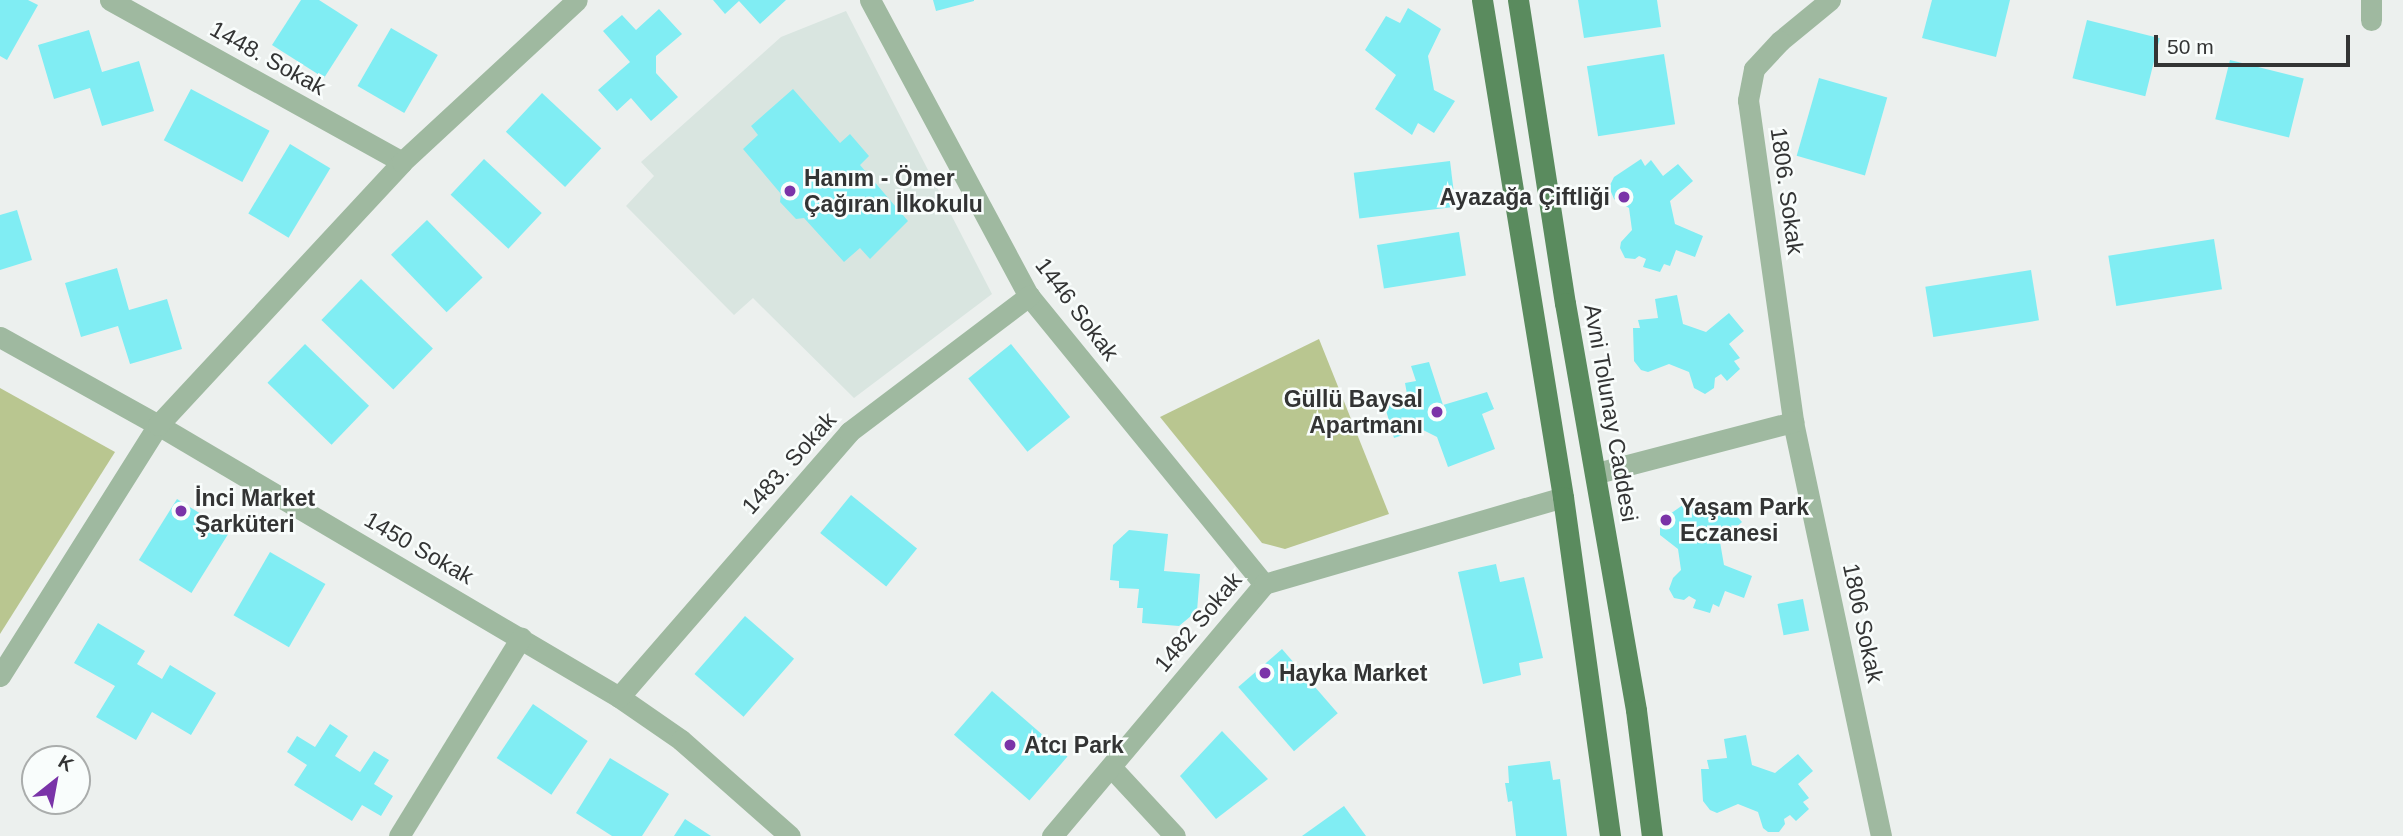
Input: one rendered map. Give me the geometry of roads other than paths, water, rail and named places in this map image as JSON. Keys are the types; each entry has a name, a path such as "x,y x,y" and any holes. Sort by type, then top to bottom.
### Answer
{"main road":[{"path":"1482,0 1563,497 1610,836"},
{"name":"Avni Tolunay Caddesi","path":"1518,0 1564,303 1597,473 1636,710 1653,836"}],"street":[{"name":"1448. Sokak","path":"110,0 402,162"},
{"path":"0,676 158,425 402,162 577,0"},
{"name":"1446 Sokak","path":"870,0 1029,296 1264,584"},
{"name":"1806. Sokak","path":"1793,422 1748,100 1754,69 1780,41 1830,0"},
{"name":"1483. Sokak","path":"618,697 849,432 1029,296"},
{"name":"1450 Sokak","path":"0,337 158,425 618,697 681,740 790,836"},
{"path":"1597,473 1793,422"},
{"name":"1806 Sokak","path":"1793,422 1881,836"},
{"name":"1482 Sokak","path":"1052,836 1264,584 1563,497"},
{"path":"400,836 521,638"},
{"path":"1111,767 1175,836"}],"place":[{"name":"Hanım - Ömer Çağıran İlkokulu","path":"790,191"},
{"name":"Ayazağa Çiftliği","path":"1624,197"},
{"name":"Güllü Baysal Apartmanı","path":"1437,412"},
{"name":"İnci Market Şarküteri","path":"181,511"},
{"name":"Yaşam Park Eczanesi","path":"1666,520"},
{"name":"Hayka Market","path":"1265,673"},
{"name":"Atcı Park","path":"1010,745"}]}
